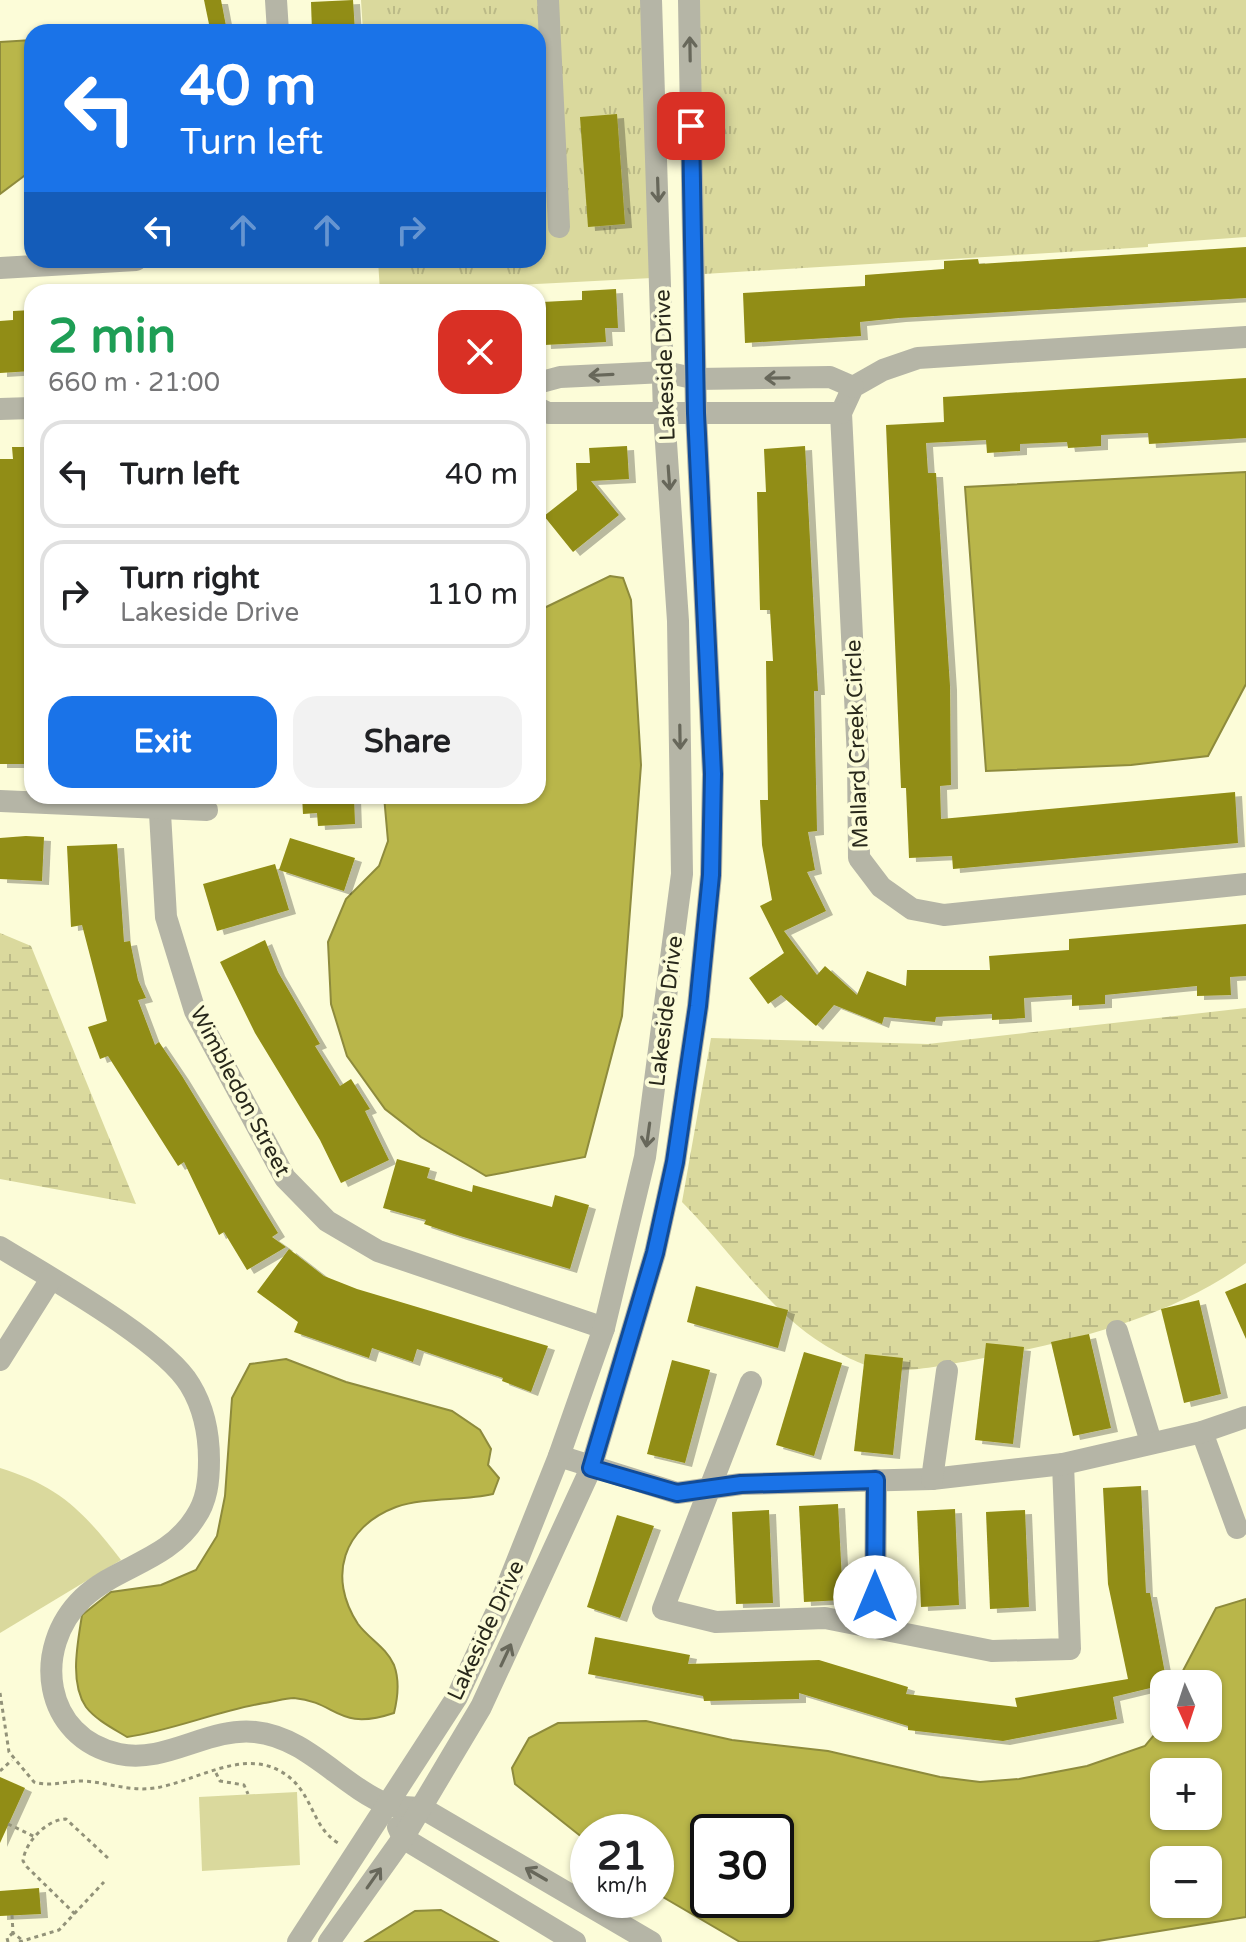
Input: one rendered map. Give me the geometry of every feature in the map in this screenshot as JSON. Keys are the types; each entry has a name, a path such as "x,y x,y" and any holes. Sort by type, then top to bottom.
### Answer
{"street":[{"path":"276,0 278,24"},
{"path":"548,0 559,227"},
{"name":"Lakeside Drive","path":"298,1942 457,1697 500,1604 559,1456 604,1328 645,1157 682,874 678,621 664,413 651,0"},
{"name":"Lakeside Drive","path":"329,1942 403,1838 481,1707 591,1468 655,1253 675,1162 698,1006 711,875 713,774 696,413 689,0"},
{"path":"0,268 24,267"},
{"path":"546,381 560,377 665,372 697,379 830,377 853,387 883,370 918,358 1246,337"},
{"name":"Mallard Creek Circle","path":"853,387 841,413 858,743 859,858 881,887 912,909 944,915 1246,884"},
{"path":"0,409 24,408"},
{"path":"546,412 841,413"},
{"path":"0,801 24,801"},
{"name":"Wimbledon Street","path":"159,804 166,917 195,1011 285,1178 327,1221 378,1251 604,1328"},
{"path":"171,804 207,810"},
{"path":"0,1247 174,1364 191,1386 209,1432 209,1486 196,1518 168,1549 85,1596 67,1616 53,1642 50,1677 59,1707 75,1733 99,1747 144,1758 215,1735 253,1731 282,1737 387,1804 422,1808 651,1942"},
{"path":"0,1360 51,1279"},
{"path":"1117,1331 1151,1442"},
{"path":"932,1479 947,1371"},
{"path":"751,1382 663,1609 716,1622 825,1618 992,1651 1070,1649 1063,1464"},
{"path":"559,1456 677,1493 741,1484 932,1479 1063,1464 1202,1432 1246,1417"},
{"path":"1202,1432 1237,1528"},
{"path":"875,1626 876,1480"},
{"path":"387,1804 403,1838 575,1942"}],"path":[{"path":"0,1693 13,1759 27,1777 44,1785 82,1781 138,1790 254,1762 280,1770 305,1790 322,1829 355,1854"},
{"path":"0,1771 13,1759"},
{"path":"216,1772 220,1781 244,1785 248,1794"},
{"path":"75,1914 23,1861 26,1847 56,1820 66,1819 109,1859"},
{"path":"8,1824 35,1837"},
{"path":"12,1915 13,1933 21,1941 53,1933 104,1882"},
{"path":"8,1942 7,1938 13,1933"}],"green space":[{"path":"361,0 642,0 652,278 535,284 380,284 378,268 546,268 546,24 362,24"},
{"path":"698,0 1246,0 1246,237 1148,244 1148,247 704,274"},
{"path":"0,933 31,946 136,1204 0,1179"},
{"path":"1246,1008 1246,1263 1215,1283 1148,1315 1077,1337 968,1361 911,1370 878,1369 823,1344 784,1314 682,1202 711,1038 928,1044"},
{"path":"0,1468 39,1483 69,1503 121,1560 0,1633"},
{"path":"297,1792 300,1865 202,1871 199,1797"}],"shaded area":[{"path":"24,40 24,176 0,194 0,42"},
{"path":"1246,472 1246,684 1208,756 1131,765 986,771 965,487"},
{"path":"610,576 623,578 631,600 641,765 622,1016 585,1157 486,1176 421,1137 385,1109 347,1056 331,1004 328,942 346,899 379,866 388,841 385,804 546,804 546,607"},
{"path":"286,1359 346,1382 452,1411 480,1430 491,1449 488,1465 499,1478 493,1494 396,1507 363,1527 346,1555 342,1572 343,1589 349,1606 358,1624 387,1653 396,1671 398,1689 394,1713 375,1718 349,1718 309,1701 290,1698 127,1737 95,1716 81,1697 76,1662 82,1615 111,1592 161,1585 196,1570 217,1536 225,1496 232,1398 250,1364"},
{"path":"1246,1599 1246,1917 1092,1942 740,1942 699,1918 794,1918 794,1814 690,1814 690,1913 674,1904 674,1814 570,1814 570,1828 515,1784 512,1768 529,1738 558,1723 646,1721 732,1740 828,1751 940,1777 980,1782 1019,1779 1087,1766 1145,1746 1150,1740 1222,1742 1222,1670 1183,1670 1216,1608"},
{"path":"441,1910 498,1942 365,1942 415,1911"}],"building":[{"path":"204,0 221,0 226,24 209,24"},
{"path":"353,0 354,24 312,24 311,2"},
{"path":"617,114 625,224 588,227 580,117"},
{"path":"1246,247 1246,298 899,318 860,322 861,336 745,343 743,293 865,286 865,275 944,269 944,261 978,259 979,264"},
{"path":"616,289 618,328 605,328 606,342 546,345 546,302 582,300 582,291"},
{"path":"24,310 24,372 0,373 0,321 13,320 13,311"},
{"path":"1246,378 1246,438 1149,444 1148,433 1101,435 1101,446 1068,448 1067,442 1020,444 1020,451 987,453 986,440 926,443 928,473 936,473 950,686 951,785 940,786 941,819 1235,792 1238,843 953,869 952,856 909,858 906,788 901,788 886,425 944,422 943,397"},
{"path":"627,446 629,479 591,481 619,515 573,552 546,514 577,490 576,463 590,463 589,448"},
{"path":"805,446 818,691 814,691 817,831 808,832 815,870 807,872 826,911 784,931 817,975 825,966 857,995 867,971 906,986 907,970 990,970 989,956 1069,950 1069,939 1246,924 1246,976 1230,977 1231,995 1197,996 1197,986 1105,995 1105,1004 1072,1006 1072,995 1024,998 1025,1018 992,1020 992,1014 936,1017 935,1022 884,1017 882,1024 834,1005 816,1026 781,995 768,1004 749,978 784,953 760,906 772,900 762,845 760,800 768,800 766,661 773,661 770,610 760,610 757,492 766,492 764,449"},
{"path":"12,447 24,447 24,764 0,764 0,459 13,459"},
{"path":"302,804 354,804 355,824 318,826 317,813 303,814"},
{"path":"44,837 42,881 0,879 0,838"},
{"path":"290,838 355,858 344,891 279,870"},
{"path":"117,844 124,942 130,941 138,980 146,998 138,1000 155,1045 159,1042 182,1076 278,1233 272,1237 286,1247 247,1270 224,1232 219,1235 184,1162 178,1166 108,1056 100,1059 88,1027 107,1021 82,925 71,927 67,846"},
{"path":"275,864 289,910 217,931 203,884"},
{"path":"265,940 278,972 320,1044 315,1046 340,1086 351,1079 370,1109 365,1111 389,1160 341,1183 320,1140 255,1033 220,962"},
{"path":"397,1159 430,1168 427,1178 472,1192 473,1185 552,1207 555,1195 589,1205 570,1269 460,1236 424,1224 426,1220 383,1208"},
{"path":"289,1249 324,1276 357,1289 548,1346 531,1392 502,1381 503,1378 417,1349 413,1362 372,1348 369,1358 294,1332 298,1322 257,1292"},
{"path":"1246,1283 1246,1339 1225,1292"},
{"path":"696,1286 788,1310 778,1348 687,1322"},
{"path":"1199,1300 1221,1394 1184,1403 1161,1309"},
{"path":"1089,1334 1111,1428 1073,1436 1051,1342"},
{"path":"986,1343 1024,1347 1013,1444 975,1440"},
{"path":"804,1352 842,1363 814,1456 776,1445"},
{"path":"865,1354 903,1358 893,1455 854,1451"},
{"path":"672,1360 710,1370 685,1463 647,1454"},
{"path":"1141,1486 1146,1593 1150,1593 1164,1670 1150,1670 1150,1688 1113,1697 1117,1719 1003,1741 908,1730 908,1726 799,1693 799,1699 704,1701 703,1696 588,1674 595,1637 690,1655 688,1664 819,1660 908,1687 906,1694 1017,1707 1015,1698 1128,1679 1108,1584 1103,1488"},
{"path":"838,1504 843,1600 804,1602 799,1506"},
{"path":"955,1509 959,1605 921,1607 917,1511"},
{"path":"769,1510 773,1603 736,1604 732,1512"},
{"path":"1025,1510 1029,1607 990,1609 986,1512"},
{"path":"617,1515 654,1526 620,1618 587,1607"},
{"path":"0,1777 25,1788 0,1843"},
{"path":"39,1888 41,1914 0,1916 0,1891"}],"route":[{"path":"691,126 696,413 713,774 711,875 698,1006 675,1162 655,1253 591,1468 677,1493 741,1484 876,1480 875,1597"}]}
